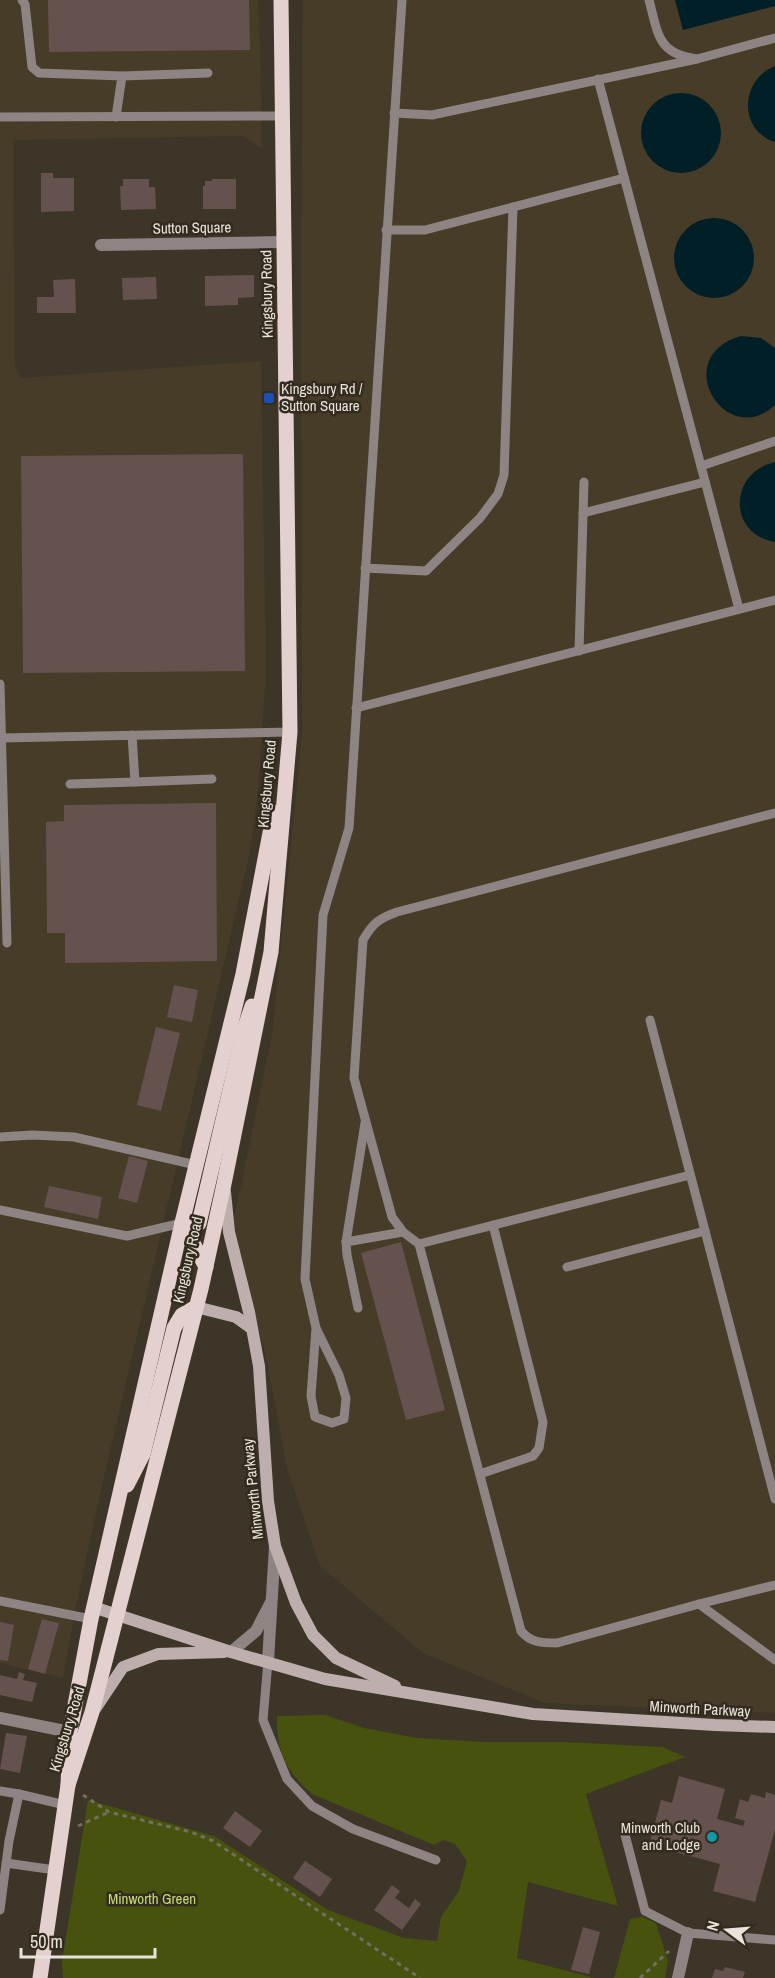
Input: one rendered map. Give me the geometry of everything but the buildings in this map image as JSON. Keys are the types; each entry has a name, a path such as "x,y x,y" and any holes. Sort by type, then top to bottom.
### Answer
{"main road":[{"name":"Kingsbury Road","path":"68,1785 92,1712 206,1267 271,952 290,732 281,0"},
{"name":"Kingsbury Road","path":"40,1978 68,1785 70,1732 92,1613 182,1223 243,974 290,732"},
{"path":"206,1267 182,1223 199,1223 244,1030 271,952"},
{"path":"117,1503 143,1454 174,1328 182,1315 196,1307"}],"street":[{"name":"Sutton Square","path":"101,245 284,242"},
{"name":"Minworth Parkway","path":"224,1184 229,1232 249,1312 259,1366 267,1490 275,1546 296,1603 314,1635 336,1658 410,1692"},
{"path":"196,1307 236,1317 250,1327"},
{"path":"268,1661 275,1546"},
{"path":"231,1652 256,1631 272,1601"},
{"name":"Minworth Parkway","path":"92,1613 117,1616 153,1626 231,1652 325,1679 533,1714 775,1727"},
{"name":"Minworth Parkway","path":"92,1712 123,1667 158,1654 231,1652"},
{"path":"0,1718 70,1732"},
{"path":"678,1978 688,1932"}],"lane":[{"path":"22,0 25,4 32,67 39,73 122,76 208,73"},
{"path":"316,1328 312,1396 315,1417 332,1423 344,1419 346,1398 339,1376 316,1328 305,1279 323,915 349,828 402,0"},
{"path":"649,0 660,41 670,51 697,59"},
{"path":"394,113 432,115 697,59 775,38"},
{"path":"116,117 122,76"},
{"path":"598,80 739,609"},
{"path":"0,117 283,116"},
{"path":"386,230 425,230 624,178"},
{"path":"365,568 426,571 480,518 498,494 504,475 513,207"},
{"path":"701,466 775,441"},
{"path":"579,651 584,482"},
{"path":"583,513 705,482"},
{"path":"357,708 775,600"},
{"path":"0,684 7,943"},
{"path":"1,738 290,732"},
{"path":"132,735 135,782"},
{"path":"70,784 212,779"},
{"path":"775,813 396,912 380,919 370,927 363,940 354,1078 393,1216 403,1232 419,1244 521,1631 528,1639 540,1643 557,1643 775,1585"},
{"path":"650,1020 775,1499"},
{"path":"358,1308 346,1242 366,1118"},
{"path":"0,1137 32,1135 74,1137 196,1165"},
{"path":"419,1244 690,1175"},
{"path":"0,1210 127,1236 182,1223"},
{"path":"480,1474 533,1456 539,1448 543,1422 493,1226"},
{"path":"567,1267 705,1231"},
{"path":"346,1242 403,1232"},
{"path":"0,1601 92,1613"},
{"path":"699,1604 775,1660"},
{"path":"268,1661 263,1720 287,1779 312,1806 353,1829 436,1860"},
{"path":"0,1791 65,1805"},
{"path":"0,1910 19,1794"},
{"path":"624,1831 645,1911 688,1932 775,1940"},
{"path":"6,1863 55,1870"}],"path":[{"path":"68,1785 109,1812 190,1832 213,1841 420,1978"},
{"path":"60,1834 109,1812"},
{"path":"640,1978 688,1932"}],"shaded area":[{"path":"0,0 258,0 260,44 262,149 243,136 13,140 15,365 21,378 261,361 266,673 258,791 250,852 101,1490 63,1678 0,1663"},
{"path":"303,0 775,0 775,1713 544,1703 423,1653 320,1566 287,1469 265,1352 232,1228 272,1034 302,734"}],"green space":[{"name":"Minworth Green","path":"325,1715 364,1728 417,1738 663,1747 685,1757 586,1794 618,1906 528,1882 517,1958 594,1978 63,1978 62,1962 88,1800 214,1836 328,1910 404,1938 437,1941 441,1917 459,1891 467,1861 455,1844 443,1840 434,1845 312,1794 303,1786 284,1760 278,1739 277,1716"},
{"path":"642,1917 656,1923 668,1961 665,1978 614,1978 630,1919"}],"water":[{"path":"675,0 775,0 775,6 683,30"},
{"path":"775,66 775,142 763,136 754,127 748,105 755,82 763,73"},
{"path":"673,93 689,93 710,104 721,125 721,141 710,162 689,173 673,173 659,167 647,155 641,141 641,125 647,111 659,99"},
{"path":"706,218 722,218 743,229 754,250 754,266 743,287 722,298 706,298 692,292 680,280 674,266 674,250 680,236 692,224"},
{"path":"741,336 761,338 775,348 775,405 756,416 739,417 723,409 712,396 707,379 709,362 719,347"},
{"path":"775,462 775,542 759,537 748,528 742,516 740,503 742,490 749,478 760,468"}],"place":[{"name":"Kingsbury Rd / Sutton Square","path":"269,398"},
{"name":"Minworth Club and Lodge","path":"712,1837"}]}
